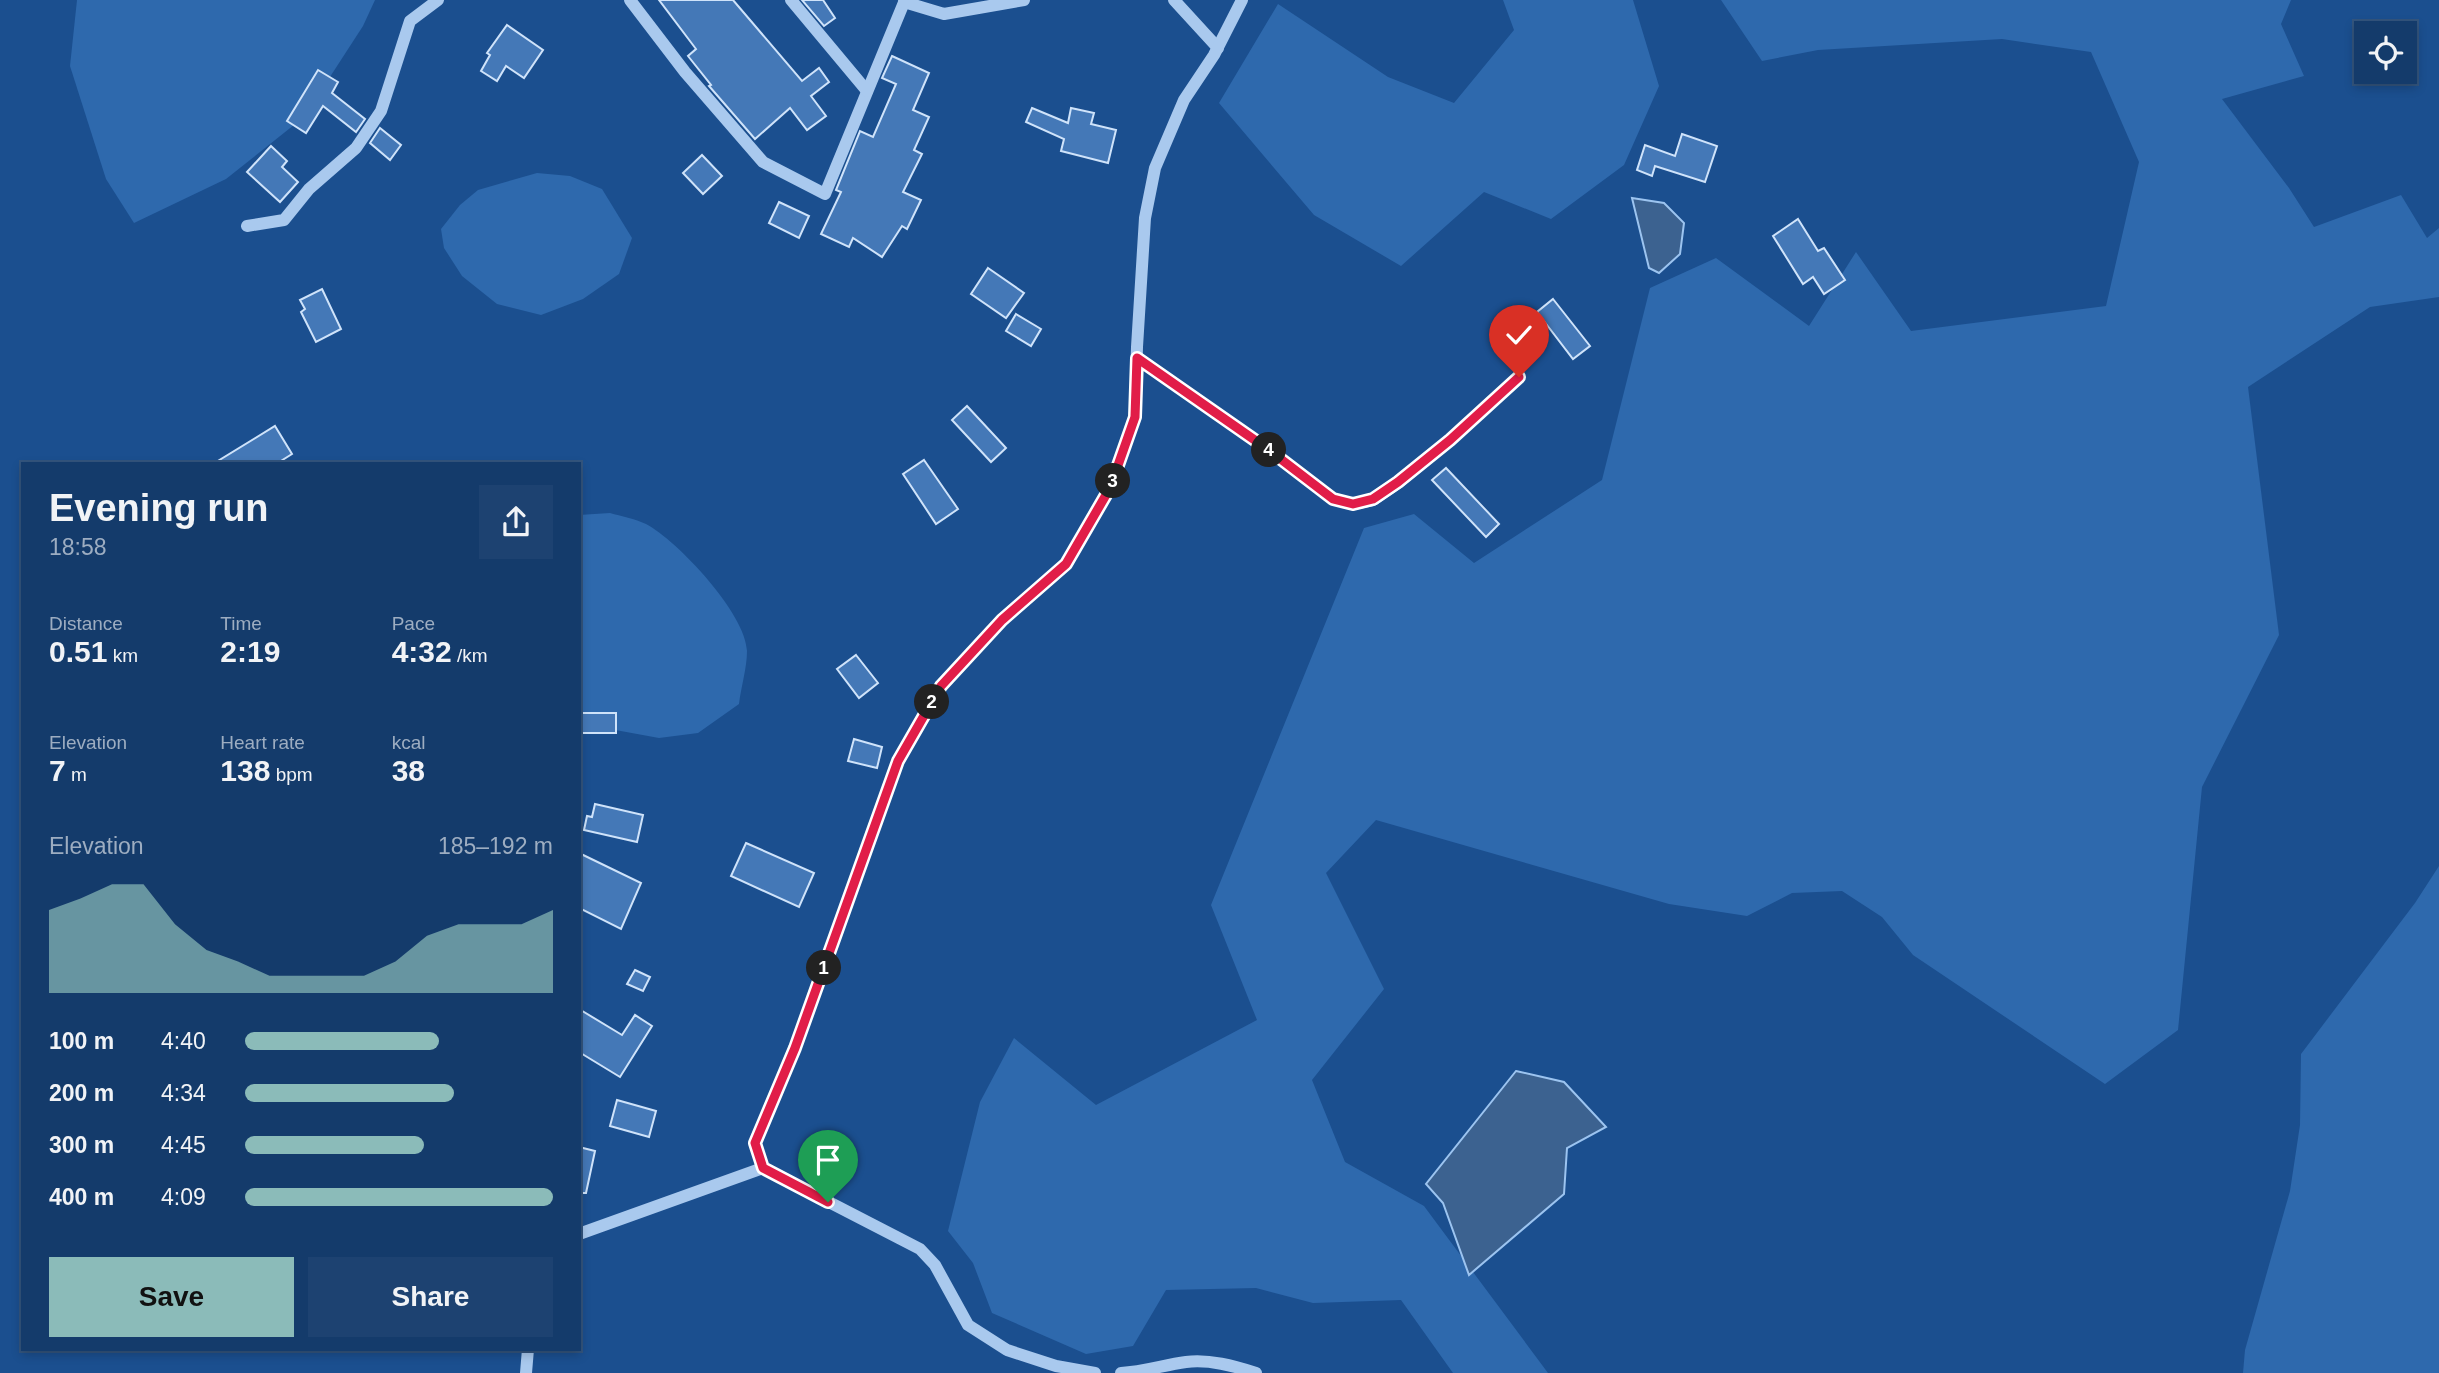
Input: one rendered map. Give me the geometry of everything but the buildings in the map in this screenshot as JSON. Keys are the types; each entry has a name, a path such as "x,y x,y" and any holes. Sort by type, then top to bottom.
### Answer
{"street":[{"path":"247,226 284,220 309,188 356,148 381,111 410,21 438,0"},
{"path":"630,0 685,72 763,162 825,194 904,1 944,14 1024,0"},
{"path":"791,0 867,92"},
{"path":"1174,0 1217,48"},
{"path":"1095,1373 1056,1366 1007,1350 968,1325 935,1265 920,1249 763,1168 755,1143 795,1048 898,761 941,686 1002,620 1066,564 1110,488 1135,417 1146,218 1155,168 1184,100 1217,48 1242,0"},
{"path":"1137,358 1269,450 1333,499 1353,504 1373,499 1398,482 1450,440 1519,377"},
{"path":"581,1233 763,1168"},
{"path":"526,1373 528,1351"},
{"path":"1121,1373 1188,1362 1223,1364 1256,1373"}],"shaded area":[{"path":"77,0 375,0 363,26 304,117 226,179 134,223 106,179 70,66"},
{"path":"1503,0 1633,0 1659,86 1624,165 1551,219 1484,192 1401,266 1314,215 1219,103 1278,4 1388,77 1454,103 1514,30"},
{"path":"1721,0 2291,0 2281,24 2304,76 2222,99 2289,188 2314,227 2401,195 2427,238 2439,228 2439,297 2370,307 2248,387 2279,635 2202,787 2178,1030 2105,1084 1913,955 1882,917 1842,891 1792,893 1747,916 1669,904 1376,820 1326,873 1384,989 1312,1080 1345,1162 1424,1206 1548,1373 1453,1373 1401,1300 1313,1303 1256,1288 1166,1290 1133,1346 1086,1354 992,1313 973,1263 948,1231 980,1102 1014,1038 1096,1105 1257,1020 1211,905 1364,528 1414,514 1474,563 1602,480 1650,288 1716,258 1809,326 1856,252 1911,331 2106,306 2139,162 2091,52 2002,39 1818,50 1762,61"},
{"path":"537,173 570,176 602,189 632,238 619,274 583,299 541,315 497,304 462,276 444,248 441,229 460,205 478,190"},
{"path":"1632,198 1664,203 1684,223 1680,254 1659,273 1649,268"},
{"path":"610,513 646,524 692,562 735,618 744,636 747,651 739,704 698,733 659,738 599,727 581,711 581,515"},
{"path":"2439,866 2439,1373 2243,1373 2245,1350 2290,1191 2300,1125 2301,1054 2415,903"},
{"path":"1516,1071 1564,1082 1606,1127 1567,1148 1564,1194 1469,1275 1443,1203 1426,1184"}],"route":[{"path":"828,1202 763,1168 755,1143 795,1048 898,761 941,686 1002,620 1066,564 1110,488 1135,417 1137,358 1269,450 1333,499 1353,504 1373,499 1398,482 1450,440 1519,377"}]}
